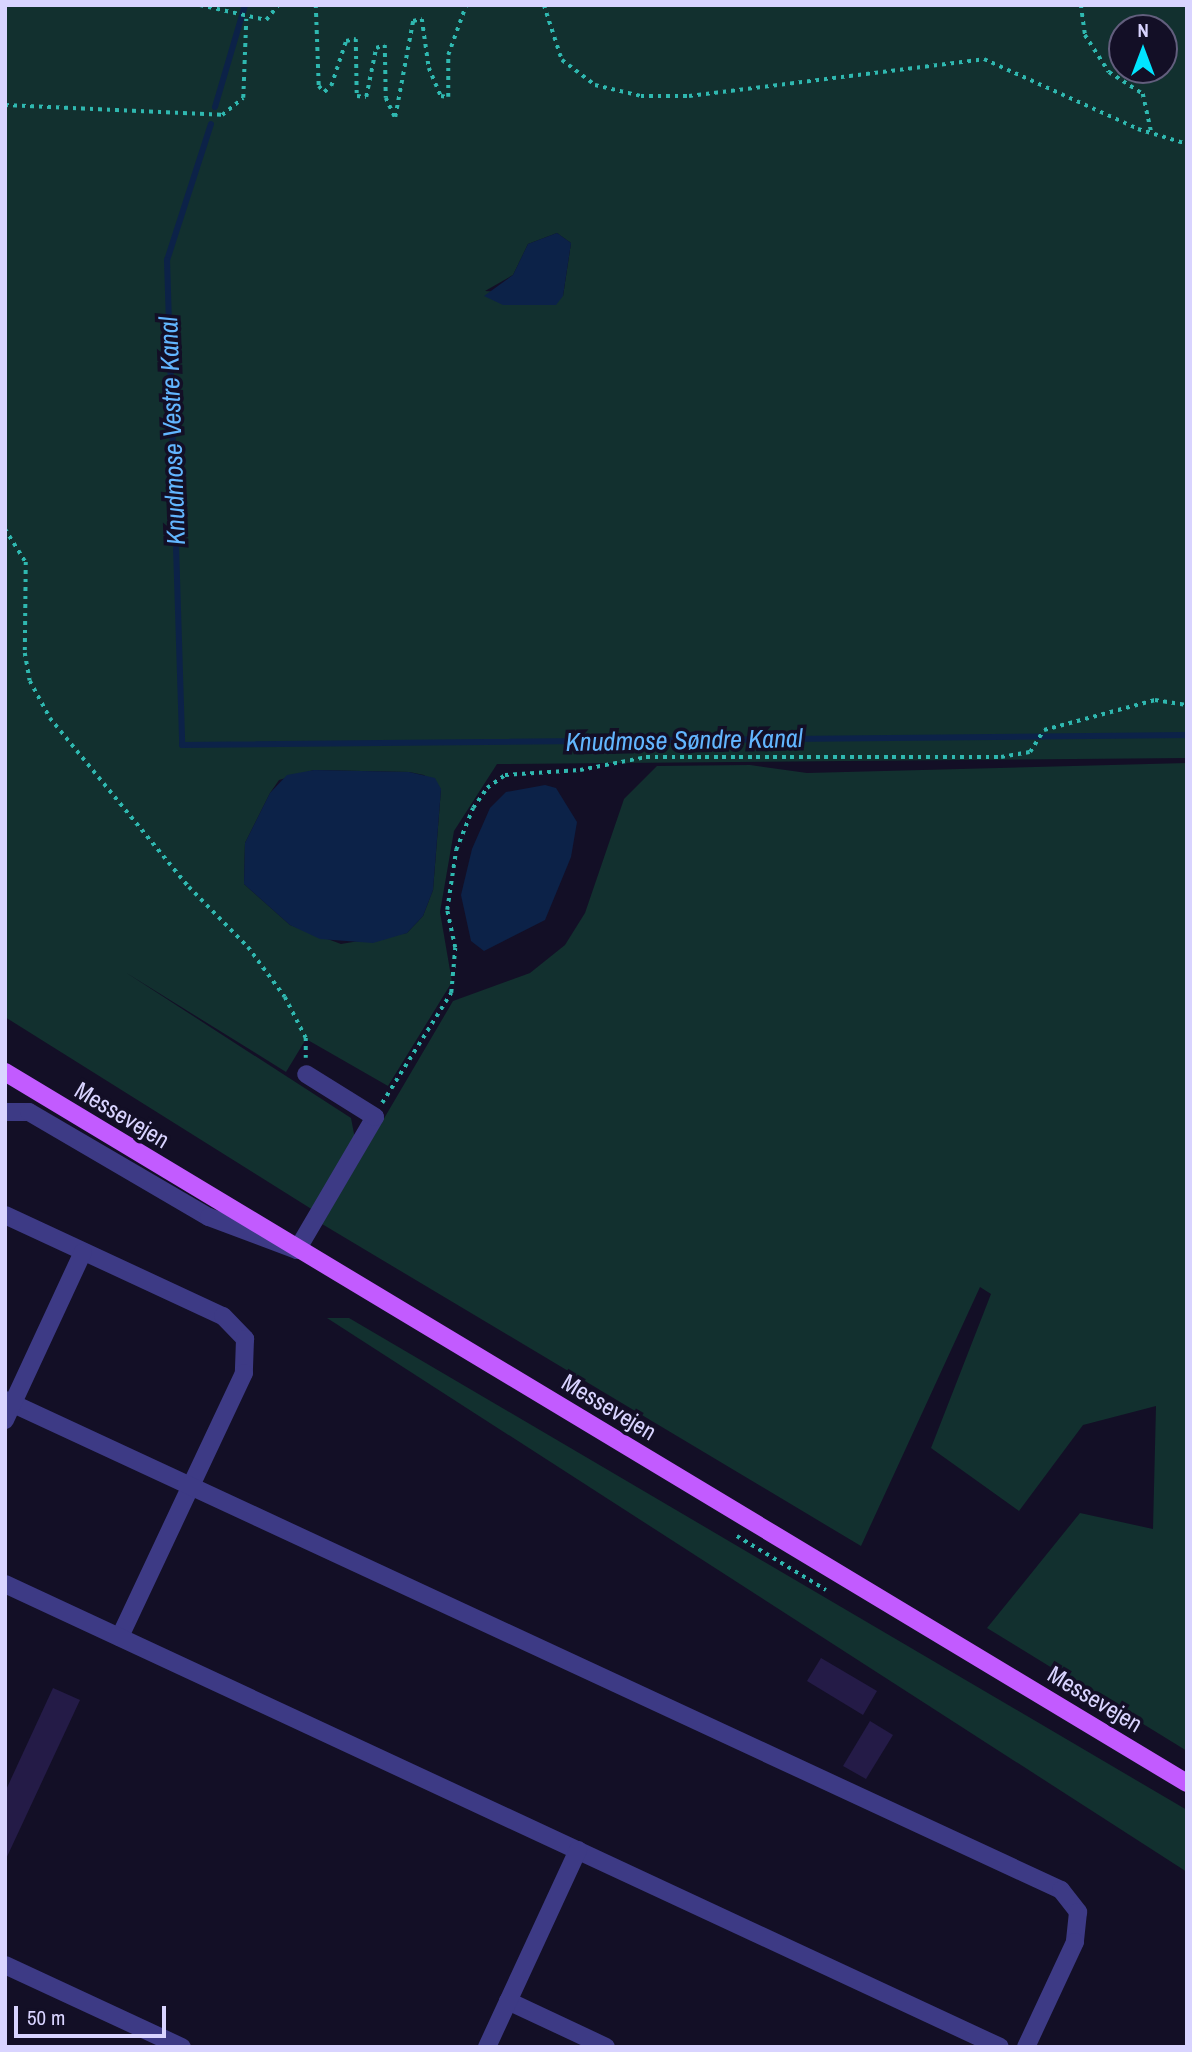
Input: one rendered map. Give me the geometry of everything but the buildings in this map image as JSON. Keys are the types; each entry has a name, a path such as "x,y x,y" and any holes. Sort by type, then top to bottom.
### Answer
{"main road":[{"name":"Messevejen","path":"5,1072 1187,1783"}],"lane":[{"path":"5,1112 29,1112 209,1217 297,1250 375,1117 306,1074"},
{"path":"5,1215 223,1316 245,1339 244,1373 120,1637"},
{"path":"83,1252 8,1408 191,1486 1061,1890 1078,1912 1079,1926 1026,2047"},
{"path":"5,1584 1000,2047"},
{"path":"487,2047 578,1850"},
{"path":"5,1965 182,2047"},
{"path":"508,2001 606,2047"}],"path":[{"path":"200,5 246,19 266,20 278,5"},
{"path":"316,5 319,86 324,92 331,86 346,41 356,39 357,96 366,97 376,48 385,46 386,98 395,117 413,21 422,19 429,68 441,96 448,97 448,55 466,5"},
{"path":"544,5 562,60 595,85 641,96 689,96 984,59 1152,135 1187,144"},
{"path":"1081,5 1085,35 1109,72 1143,94 1152,135"},
{"path":"5,105 222,115 243,98 246,19"},
{"path":"5,529 26,562 25,653 30,681 50,718 285,997 306,1038 306,1074"},
{"path":"375,1117 451,993 455,948 447,910 456,850 486,788 505,775 580,771 646,757 1001,757 1030,752 1040,742 1044,730 1155,700 1187,705"},
{"path":"724,1528 828,1591"}],"green space":[{"path":"5,5 1187,5 1187,758 497,764 454,831 440,912 452,982 388,1086 306,1039 286,1072 125,972 351,1118 355,1139 313,1210 5,1017","holes":["557,233 571,243 563,296 485,291 513,275 528,244","314,770 409,772 424,775 441,789 433,890 423,916 407,933 341,944 290,925 244,884 245,843 270,793 279,780"]},
{"path":"1187,763 1187,1751 987,1628 1080,1513 1153,1529 1156,1406 1083,1425 1019,1511 931,1448 991,1294 980,1287 861,1546 322,1224 453,1001 530,973 565,945 585,913 624,799 657,766 750,765 807,773"},
{"path":"327,1318 349,1318 1187,1810 1187,1872"}],"water":[{"path":"557,233 571,243 563,296 556,305 503,305 484,296 513,275 528,244"},
{"path":"314,770 409,772 435,778 441,789 433,890 423,916 407,933 373,943 320,939 290,925 244,884 245,843 270,793 287,775"},
{"path":"545,785 556,788 577,822 571,857 545,920 484,951 471,941 461,895 472,849 490,808 506,792"}],"waterway":[{"name":"Knudmose Vestre Kanal","path":"215,107 245,5"},
{"name":"Knudmose Søndre Kanal","path":"211,124 167,260 182,745 1187,735"}]}
